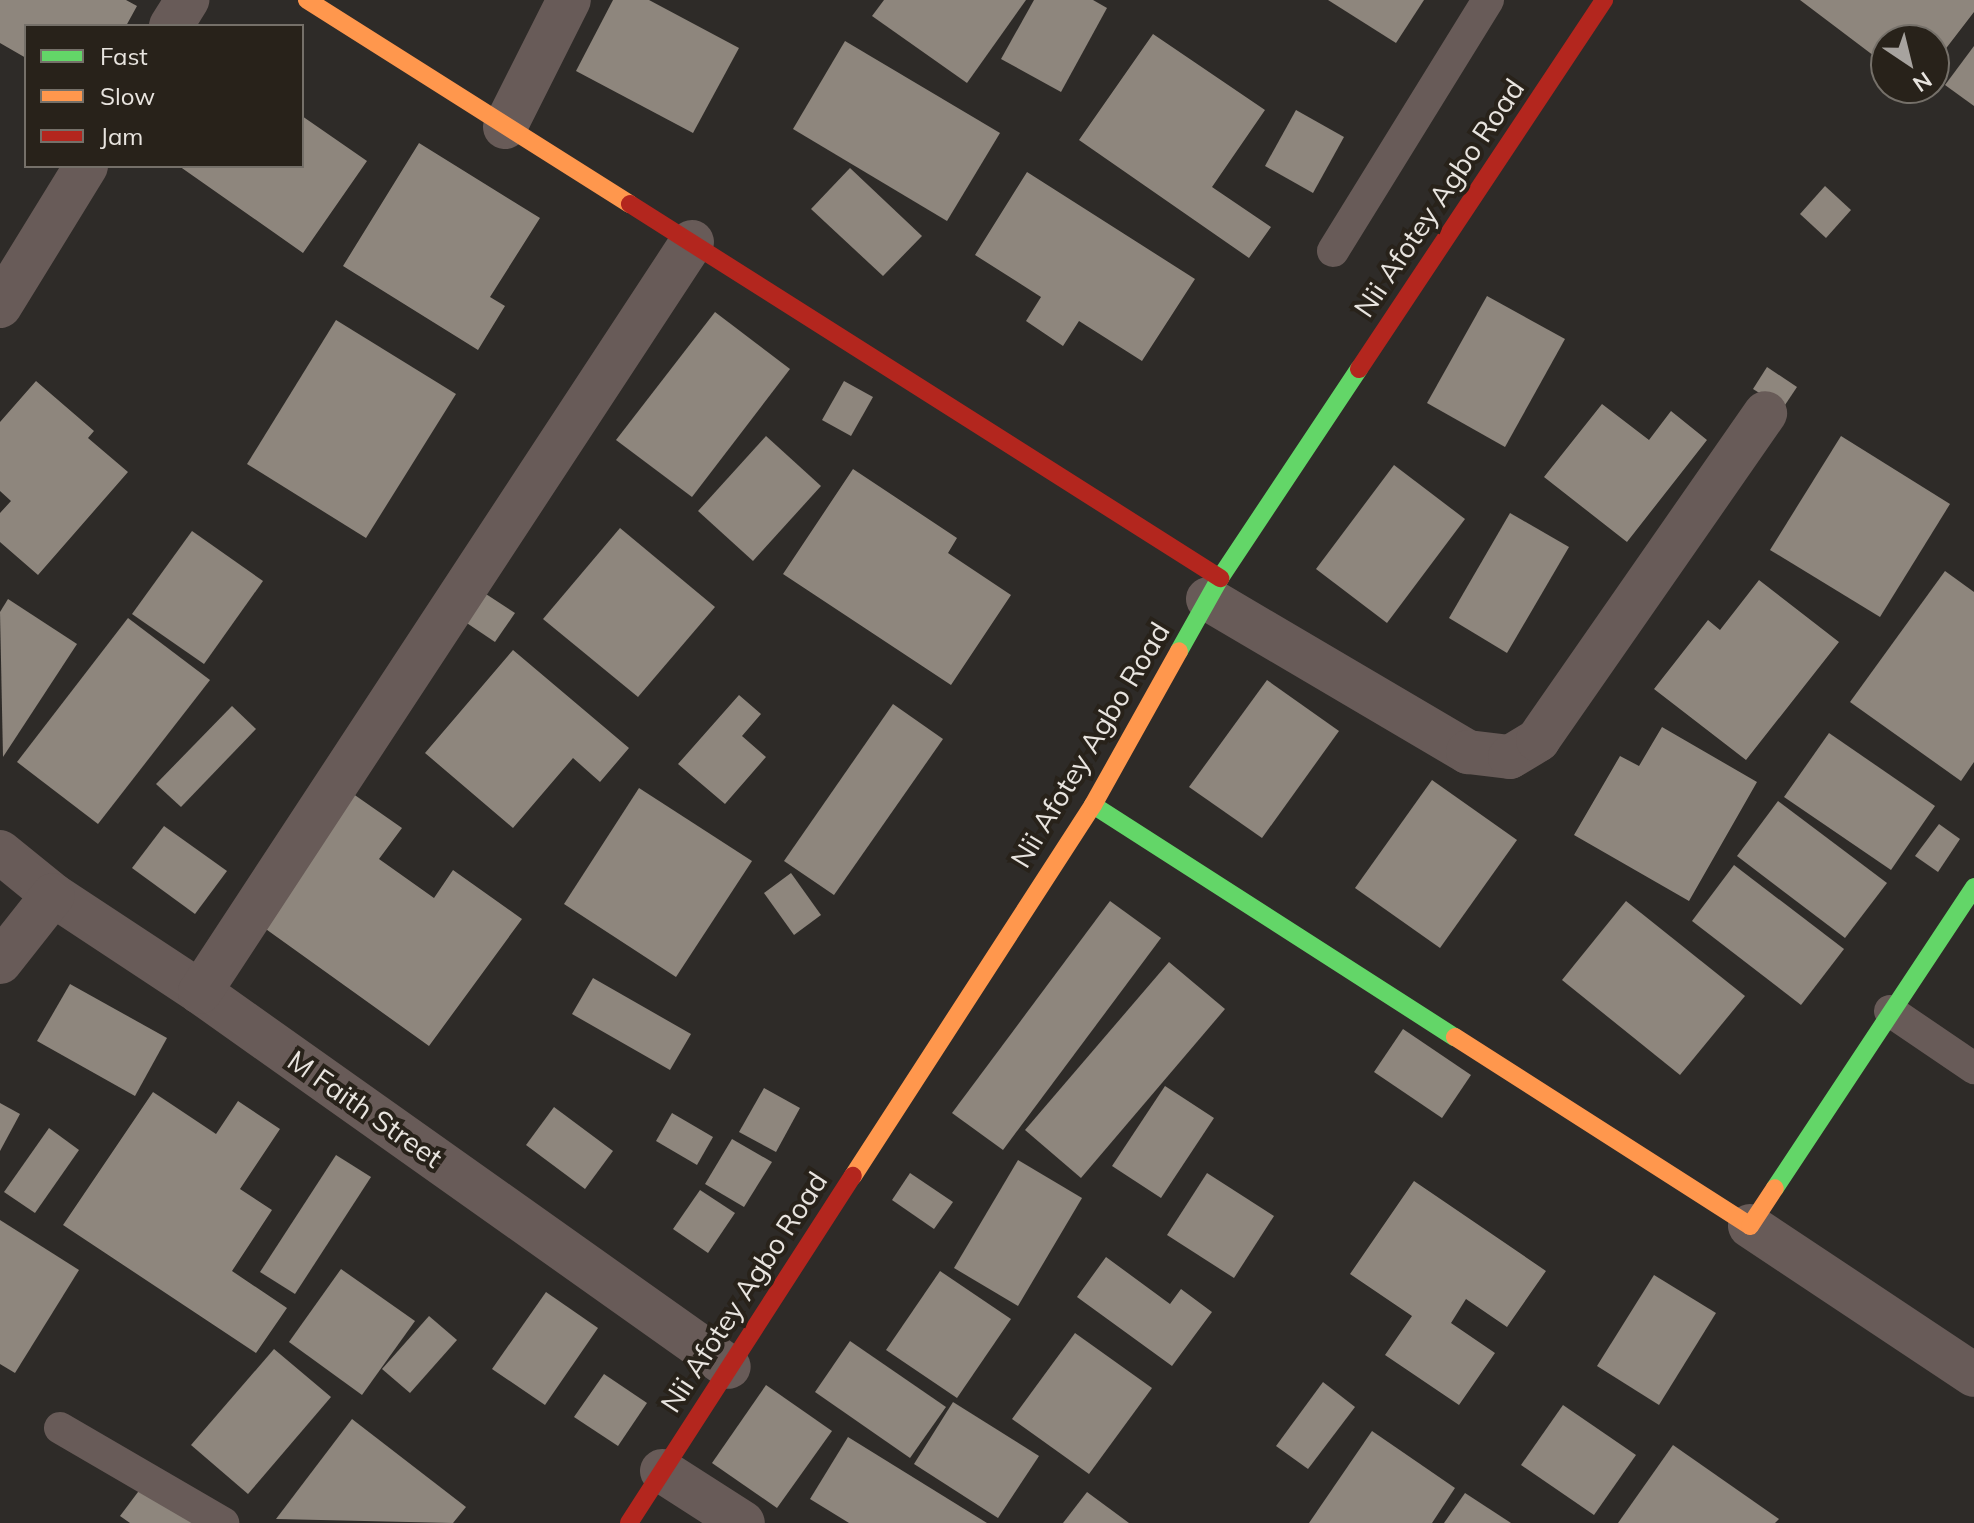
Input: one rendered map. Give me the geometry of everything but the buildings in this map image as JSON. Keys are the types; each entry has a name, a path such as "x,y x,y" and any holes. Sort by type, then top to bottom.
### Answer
{"street":[{"path":"172,24 187,0"},
{"path":"307,0 692,242 1214,589 1468,752 1510,757 1538,740 1765,413"},
{"path":"505,127 569,0"},
{"name":"Nii Afotey Agbo Road","path":"629,1523 1093,805 1214,589 1604,0"},
{"path":"0,306 85,168"},
{"path":"200,992 692,242"},
{"path":"1093,805 1750,1226 1974,1375"},
{"name":"M Faith Street","path":"0,852 53,895 200,992 729,1367"},
{"path":"1750,1226 1974,887"},
{"path":"0,962 53,895"},
{"path":"662,1471 743,1523"}],"lane":[{"path":"1333,251 1488,0"},
{"path":"1890,1011 1974,1068"},
{"path":"60,1428 223,1523"}],"traffic: fast":[{"path":"1179,651 1220,578 1359,369"},
{"path":"1093,805 1455,1037"},
{"path":"1775,1188 1974,887"}],"traffic: slow":[{"path":"307,0 630,204"},
{"path":"853,1176 1093,805 1179,651"},
{"path":"1455,1037 1750,1226 1775,1188"}],"traffic: jam":[{"path":"1359,369 1604,0"},
{"path":"630,204 1220,578"},
{"path":"629,1523 853,1176"}]}
